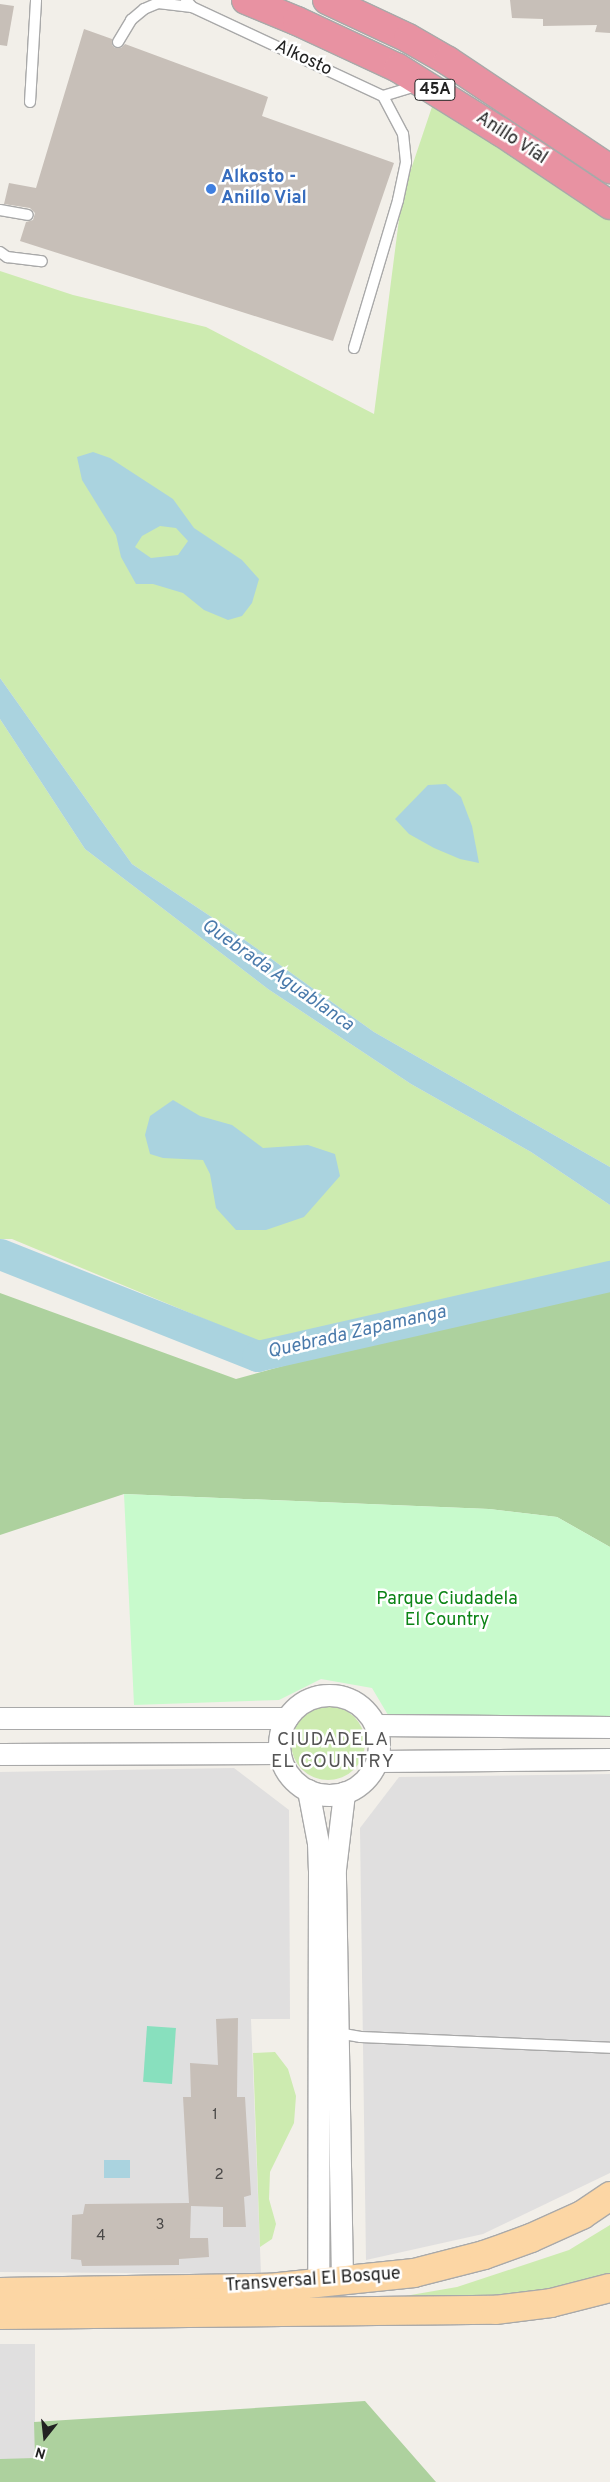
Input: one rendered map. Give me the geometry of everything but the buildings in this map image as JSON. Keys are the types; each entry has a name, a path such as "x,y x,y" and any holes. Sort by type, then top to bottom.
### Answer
{"highway":[{"name":"Anillo Víal","path":"246,0 363,50 424,83 610,206"},
{"name":"Anillo Víal","path":"327,0 408,38 448,61 610,170"}],"main road":[{"name":"Transversal El Bosque","path":"0,2292 269,2288 414,2273 484,2255 532,2238 582,2215 610,2196"},
{"name":"Transversal El Bosque","path":"0,2315 495,2310 551,2303 610,2288"}],"street":[{"path":"327,1695 339,1696 361,1706 376,1725 379,1736 377,1761 365,1781 344,1793 332,1795 308,1790 289,1775 280,1753 282,1729 287,1718 304,1702 327,1695"},
{"path":"0,1718 287,1718"},
{"path":"376,1725 610,1727"},
{"path":"0,1754 280,1753"},
{"path":"377,1761 610,1758"},
{"path":"308,1790 318,1843 328,2003 330,2281"},
{"path":"330,2281 338,2033 328,2003 335,1870 344,1793"}],"lane":[{"path":"30,102 36,0"},
{"name":"Alkosto","path":"118,42 131,20 144,9 158,4 189,4 383,96"},
{"path":"354,348 398,200 406,162 402,134 383,96 424,83"},
{"path":"0,210 28,214"},
{"path":"0,252 7,257 42,261"},
{"path":"338,2033 362,2038 610,2048"}],"shaded area":[{"path":"234,1768 289,1810 290,2019 251,2019 261,2274 0,2272 0,1772"},
{"path":"610,1774 610,2173 483,2234 366,2260 360,1828 399,1777"},
{"path":"0,2344 35,2344 35,2459 0,2459"}],"green space":[{"path":"438,89 610,202 610,1167 374,1032 228,928 132,864 0,678 0,271 73,295 206,327 374,414 402,196"},
{"path":"0,719 85,849 268,989 411,1084 531,1152 610,1205 610,1275 262,1343 12,1239 0,1239"},
{"path":"610,1275 610,1547 557,1517 489,1509 124,1494 0,1535 0,1293 236,1379"},
{"name":"Parque Ciudadela El Country","path":"124,1494 489,1509 557,1517 610,1547 610,1716 388,1715 372,1688 321,1679 279,1700 134,1705"},
{"path":"321,1706 335,1706 349,1712 359,1722 365,1736 363,1757 349,1774 335,1780 321,1780 307,1774 297,1764 291,1750 291,1736 297,1722 307,1712"},
{"path":"147,2026 176,2028 172,2084 143,2082"},
{"path":"275,2052 288,2069 296,2096 294,2123 270,2172 269,2199 276,2224 272,2239 260,2247 253,2053"},
{"path":"610,2225 610,2274 550,2291 515,2296 315,2300 405,2296 457,2287 569,2250"},
{"path":"365,2401 436,2482 0,2482 0,2459 35,2458 34,2422"}],"water":[{"path":"93,452 110,458 173,499 194,528 242,560 259,579 252,603 242,616 228,620 204,610 183,593 153,584 136,584 121,557 116,535 82,480 77,457","holes":["160,526 176,528 188,541 178,555 151,558 135,547 142,536"]},
{"name":"Quebrada Aguablanca","path":"0,678 132,864 228,928 374,1032 610,1167 610,1205 531,1152 411,1084 268,989 85,849 0,719"},
{"path":"446,784 461,797 472,826 479,863 460,859 434,848 409,834 395,819 428,785"},
{"path":"173,1100 200,1116 232,1125 263,1148 308,1145 335,1154 340,1176 304,1217 266,1230 236,1230 216,1208 210,1174 203,1160 163,1158 150,1154 145,1135 150,1116"},
{"path":"104,2160 130,2160 130,2178 104,2178"}],"waterway":[{"name":"Quebrada Zapamanga","path":"0,1254 257,1356 610,1276"}],"place":[{"name":"Alkosto - Anillo Vial","path":"211,189"}],"district":[{"name":"CIUDADELA EL COUNTRY","path":"333,1752"}]}
